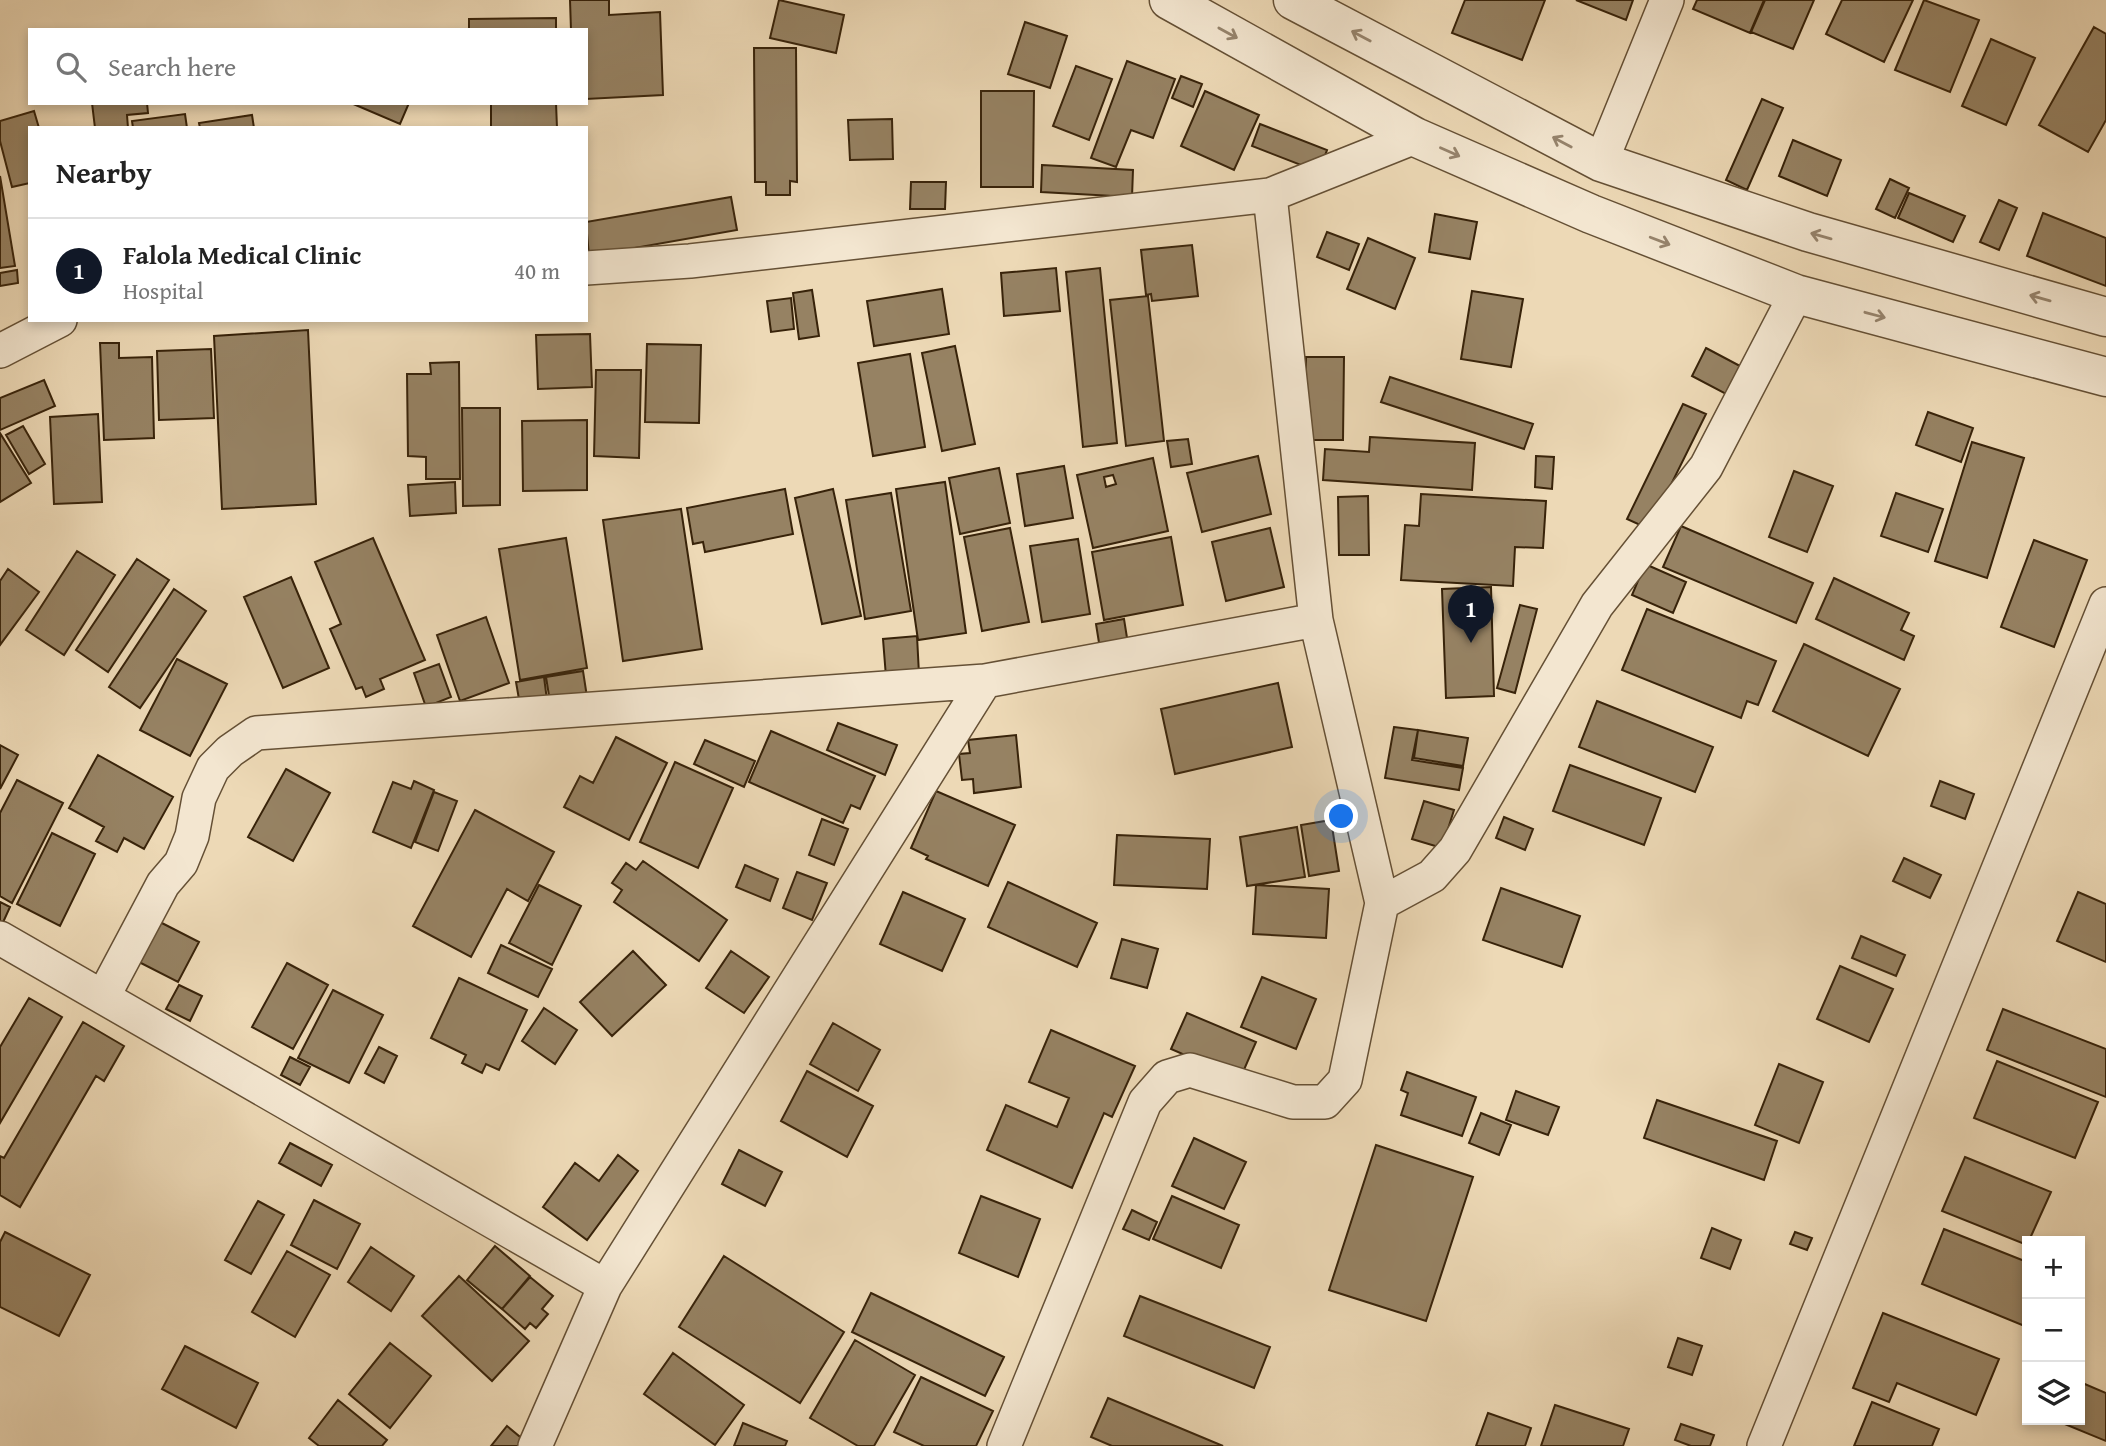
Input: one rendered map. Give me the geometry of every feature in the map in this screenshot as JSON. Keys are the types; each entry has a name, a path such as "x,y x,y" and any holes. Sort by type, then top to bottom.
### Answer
{"street":[{"path":"1169,0 1415,137 1591,214 1796,294 2106,377"},
{"path":"1293,0 1601,162 1808,232 2106,317"},
{"path":"1601,162 1667,0"},
{"path":"588,268 690,261 1270,195 1415,137"},
{"path":"1004,1446 1144,1102 1167,1077 1190,1070 1293,1102 1325,1102 1345,1080 1382,903 1316,620 1270,195"},
{"path":"1382,903 1432,876 1455,850 1597,605 1706,467 1796,294"},
{"path":"0,351 56,322"},
{"path":"1764,1446 2106,604"},
{"path":"103,997 163,884 181,863 192,836 199,798 213,768 230,751 256,733 985,681 1316,620"},
{"path":"540,1444 605,1286 985,681"},
{"path":"0,938 605,1286"}],"building":[{"path":"570,0 609,0 609,15 660,12 663,95 588,99 588,28 571,28"},
{"path":"779,0 844,15 836,53 770,38"},
{"path":"1465,0 1545,0 1522,60 1452,33"},
{"path":"1576,0 1633,0 1626,20"},
{"path":"1697,0 1764,0 1750,33 1693,9"},
{"path":"1765,0 1814,0 1793,49 1751,32"},
{"path":"1842,0 1913,0 1884,62 1826,34"},
{"path":"1924,0 1979,20 1950,92 1895,70"},
{"path":"556,18 556,28 469,28 469,19"},
{"path":"1025,22 1067,36 1050,88 1008,74"},
{"path":"2094,27 2106,34 2106,120 2088,152 2039,125"},
{"path":"1991,39 2035,58 2006,125 1962,106"},
{"path":"754,48 796,48 797,182 790,181 790,195 766,195 766,182 755,182"},
{"path":"1127,61 1175,79 1153,138 1131,130 1116,167 1091,158"},
{"path":"1076,66 1112,79 1089,140 1053,126"},
{"path":"1181,76 1202,84 1193,107 1172,98"},
{"path":"981,91 1034,91 1033,187 981,187"},
{"path":"1205,91 1259,115 1234,170 1181,146"},
{"path":"1762,99 1783,108 1747,190 1726,180"},
{"path":"92,105 147,105 148,113 127,115 128,126 95,126"},
{"path":"356,105 408,105 400,124"},
{"path":"491,105 556,105 557,126 491,126"},
{"path":"34,111 38,126 28,126 28,183 12,187 0,141 0,121"},
{"path":"185,114 187,126 133,126 132,121"},
{"path":"252,115 254,126 200,126 199,123"},
{"path":"892,119 893,159 850,160 848,120"},
{"path":"1260,124 1327,150 1319,172 1252,146"},
{"path":"1793,140 1841,160 1827,196 1779,176"},
{"path":"1042,165 1133,170 1132,197 1041,192"},
{"path":"0,176 15,266 0,268"},
{"path":"1890,179 1909,188 1895,218 1876,209"},
{"path":"911,182 946,182 945,209 910,209"},
{"path":"1909,193 1965,216 1953,242 1898,218"},
{"path":"731,197 737,230 589,256 588,222"},
{"path":"1999,200 2017,208 1999,250 1980,242"},
{"path":"2043,213 2106,238 2106,286 2027,256"},
{"path":"1435,214 1477,222 1470,259 1429,252"},
{"path":"1327,232 1359,244 1349,270 1317,257"},
{"path":"1368,238 1415,258 1395,309 1347,289"},
{"path":"1192,245 1198,296 1152,301 1151,294 1146,295 1141,250"},
{"path":"1056,268 1060,311 1004,316 1001,273"},
{"path":"1100,268 1117,443 1083,447 1066,272"},
{"path":"17,270 18,283 0,286 0,273"},
{"path":"942,289 949,334 874,346 867,301"},
{"path":"812,290 819,336 799,339 793,293"},
{"path":"1472,291 1523,299 1511,367 1461,359"},
{"path":"1148,296 1164,441 1126,446 1110,300"},
{"path":"791,298 794,329 771,332 767,301"},
{"path":"308,330 316,504 222,509 214,336"},
{"path":"590,334 592,387 538,389 536,335"},
{"path":"100,343 119,343 119,358 152,357 154,438 104,440"},
{"path":"647,344 701,345 699,423 645,422"},
{"path":"955,346 975,444 942,451 922,353"},
{"path":"1706,348 1740,366 1726,394 1692,376"},
{"path":"211,349 214,418 159,420 157,351"},
{"path":"910,354 925,447 873,456 858,363"},
{"path":"1306,357 1344,357 1343,440 1304,440"},
{"path":"459,362 460,479 426,479 426,457 408,456 407,374 431,374 430,363"},
{"path":"596,370 641,370 639,458 594,456"},
{"path":"1390,377 1533,424 1524,449 1381,402"},
{"path":"44,380 55,406 0,430 0,398"},
{"path":"1683,404 1706,414 1649,529 1627,519"},
{"path":"462,408 500,408 500,505 463,506"},
{"path":"1928,412 1973,428 1961,462 1916,445"},
{"path":"98,414 102,502 54,504 50,417"},
{"path":"587,420 587,490 523,491 522,421"},
{"path":"23,426 45,464 29,474 6,435"},
{"path":"0,433 31,483 0,502"},
{"path":"1370,437 1475,443 1472,490 1323,480 1325,449 1369,452"},
{"path":"1188,439 1192,464 1171,467 1167,441"},
{"path":"1972,442 2024,458 1987,578 1935,561"},
{"path":"1258,456 1271,514 1202,532 1187,473"},
{"path":"1536,456 1554,457 1552,489 1535,487"},
{"path":"1153,458 1168,531 1093,548 1077,475","holes":["1113,475 1116,484 1106,487 1104,477"]},
{"path":"1064,466 1073,518 1025,526 1017,474"},
{"path":"999,468 1010,523 960,534 949,478"},
{"path":"1794,471 1833,486 1807,552 1769,537"},
{"path":"455,482 456,513 410,516 408,485"},
{"path":"945,482 966,633 918,640 896,489"},
{"path":"785,489 793,534 705,552 703,542 693,544 687,508"},
{"path":"833,489 861,616 822,624 795,498"},
{"path":"891,493 911,611 865,619 846,500"},
{"path":"1896,493 1943,509 1928,552 1881,536"},
{"path":"1421,494 1546,501 1543,548 1515,547 1513,586 1401,580 1405,525 1419,526"},
{"path":"1368,496 1369,555 1339,555 1338,497"},
{"path":"681,509 702,649 623,661 603,520"},
{"path":"1681,526 1813,583 1796,623 1663,567"},
{"path":"1010,528 1029,622 982,631 964,537"},
{"path":"1270,528 1284,587 1226,601 1212,542"},
{"path":"1171,537 1183,605 1104,620 1092,552"},
{"path":"373,538 425,660 380,679 384,689 366,697 362,687 356,689 330,629 341,624 315,562"},
{"path":"566,538 587,668 520,680 499,549"},
{"path":"1078,539 1090,614 1042,622 1030,546"},
{"path":"2034,540 2087,560 2054,647 2001,627"},
{"path":"77,551 115,575 64,655 26,630"},
{"path":"137,559 169,580 108,672 76,650"},
{"path":"1645,564 1686,582 1673,613 1632,595"},
{"path":"8,569 39,592 0,645 0,581"},
{"path":"291,577 329,668 283,688 244,597"},
{"path":"1834,578 1909,613 1901,630 1914,636 1904,660 1816,619"},
{"path":"1491,587 1494,696 1446,698 1442,589"},
{"path":"174,589 206,611 140,708 109,687"},
{"path":"1520,605 1537,609 1515,693 1497,688"},
{"path":"1647,609 1776,661 1758,705 1747,701 1741,718 1622,670"},
{"path":"486,617 509,683 460,701 437,635"},
{"path":"1124,619 1128,644 1100,649 1096,624"},
{"path":"917,636 919,674 886,677 883,639"},
{"path":"1804,644 1900,689 1868,756 1773,711"},
{"path":"177,659 227,684 190,756 140,730"},
{"path":"439,664 451,697 426,707 414,673"},
{"path":"583,671 587,697 550,702 546,677"},
{"path":"544,677 547,700 520,705 516,682"},
{"path":"1278,683 1292,747 1175,774 1161,709"},
{"path":"1597,701 1713,747 1695,792 1579,747"},
{"path":"838,723 897,745 885,775 827,750"},
{"path":"1394,727 1418,730 1412,760 1463,768 1459,790 1385,778"},
{"path":"1418,730 1468,738 1463,766 1414,758"},
{"path":"771,731 875,776 860,809 851,805 843,823 749,782"},
{"path":"1016,735 1021,787 974,793 973,779 962,780 959,754 970,753 968,740"},
{"path":"616,737 667,763 629,840 564,807 580,776 593,783"},
{"path":"705,740 755,761 744,787 694,764"},
{"path":"0,745 18,755 0,789"},
{"path":"98,755 173,797 144,849 124,838 117,852 96,841 104,827 69,808"},
{"path":"675,762 733,788 698,868 640,842"},
{"path":"1570,765 1661,798 1644,845 1553,811"},
{"path":"286,769 330,793 293,861 248,837"},
{"path":"17,780 63,803 12,903 0,896 0,813"},
{"path":"414,781 434,790 411,848 373,832 393,782 411,789"},
{"path":"1940,781 1974,794 1965,819 1931,806"},
{"path":"936,791 1015,825 988,886 926,859 928,856 911,848"},
{"path":"434,792 457,801 438,851 415,842"},
{"path":"1424,801 1454,810 1442,848 1412,839"},
{"path":"475,810 554,852 528,901 507,889 471,957 413,926"},
{"path":"1504,817 1533,829 1525,850 1496,838"},
{"path":"822,819 848,829 834,865 809,855"},
{"path":"1331,820 1339,871 1309,876 1301,825"},
{"path":"1297,827 1305,877 1247,886 1240,837"},
{"path":"52,833 95,854 60,926 17,904"},
{"path":"1117,835 1210,839 1207,889 1114,885"},
{"path":"1904,858 1941,875 1930,898 1893,881"},
{"path":"643,861 727,920 699,961 614,902 622,890 612,883 626,863 636,870"},
{"path":"745,865 778,879 770,901 736,887"},
{"path":"797,872 827,883 812,920 783,908"},
{"path":"1008,882 1097,923 1077,967 988,927"},
{"path":"539,885 581,906 552,965 509,943"},
{"path":"1256,885 1329,889 1326,938 1253,934"},
{"path":"1501,888 1580,916 1562,967 1483,940"},
{"path":"903,892 965,919 942,971 880,944"},
{"path":"2078,892 2106,904 2106,962 2057,941"},
{"path":"0,902 10,907 0,929"},
{"path":"156,920 199,942 178,982 135,960"},
{"path":"1861,936 1905,955 1896,976 1852,958"},
{"path":"1122,939 1158,949 1147,988 1111,978"},
{"path":"501,945 552,969 538,997 488,973"},
{"path":"633,951 666,985 612,1036 580,1002"},
{"path":"731,951 769,977 744,1013 706,988"},
{"path":"287,963 328,985 293,1049 252,1027"},
{"path":"1840,966 1893,989 1869,1042 1817,1019"},
{"path":"1262,977 1316,999 1296,1049 1241,1027"},
{"path":"459,978 527,1010 499,1070 486,1064 482,1073 462,1063 466,1055 431,1038"},
{"path":"179,985 202,996 190,1021 166,1009"},
{"path":"333,990 383,1015 349,1083 298,1058"},
{"path":"29,998 62,1017 0,1123 0,1047"},
{"path":"544,1008 577,1030 555,1064 522,1041"},
{"path":"2003,1009 2106,1049 2106,1097 1987,1050"},
{"path":"1187,1013 1256,1042 1240,1079 1171,1049"},
{"path":"83,1022 124,1046 104,1081 96,1076 20,1207 0,1195 0,1156 4,1158"},
{"path":"833,1023 880,1050 858,1091 810,1064"},
{"path":"1051,1030 1135,1066 1112,1117 1104,1113 1072,1188 987,1150 1006,1105 1057,1127 1069,1098 1029,1082"},
{"path":"379,1047 397,1056 384,1083 365,1073"},
{"path":"290,1057 310,1067 300,1085 281,1075"},
{"path":"1997,1061 2098,1102 2075,1158 1974,1118"},
{"path":"1779,1064 1823,1082 1799,1143 1755,1125"},
{"path":"807,1071 873,1106 847,1157 781,1121"},
{"path":"1407,1072 1476,1097 1462,1136 1401,1115 1408,1093 1401,1090"},
{"path":"1516,1091 1559,1107 1548,1135 1506,1120"},
{"path":"1657,1100 1777,1141 1764,1180 1644,1138"},
{"path":"1481,1113 1511,1125 1499,1155 1469,1143"},
{"path":"1194,1138 1246,1162 1224,1209 1172,1186"},
{"path":"290,1143 332,1165 321,1186 279,1163"},
{"path":"1376,1145 1473,1177 1426,1321 1329,1290"},
{"path":"739,1150 782,1172 765,1206 722,1184"},
{"path":"618,1155 638,1171 587,1240 543,1207 575,1163 599,1181"},
{"path":"1965,1157 2051,1192 2031,1236 2022,1236 2022,1243 1942,1211"},
{"path":"981,1196 1040,1219 1018,1277 959,1253"},
{"path":"1172,1196 1239,1225 1221,1268 1153,1239"},
{"path":"314,1200 360,1224 337,1269 291,1245"},
{"path":"258,1201 284,1215 251,1274 225,1260"},
{"path":"1132,1210 1157,1222 1149,1240 1123,1229"},
{"path":"1712,1228 1741,1240 1730,1269 1701,1258"},
{"path":"1944,1229 2022,1260 2022,1325 1922,1284"},
{"path":"5,1232 90,1275 59,1336 0,1307 0,1242"},
{"path":"1795,1232 1812,1238 1807,1250 1790,1244"},
{"path":"495,1246 530,1276 502,1309 467,1280"},
{"path":"371,1247 414,1276 391,1311 348,1282"},
{"path":"287,1251 330,1275 295,1337 252,1312"},
{"path":"724,1256 844,1332 800,1403 679,1327"},
{"path":"459,1276 529,1341 492,1381 422,1316"},
{"path":"530,1277 553,1296 542,1309 548,1314 536,1328 530,1323 525,1329 502,1309"},
{"path":"871,1293 1004,1357 985,1396 852,1332"},
{"path":"1140,1296 1270,1347 1254,1388 1124,1336"},
{"path":"1883,1313 1999,1359 1976,1415 1897,1383 1889,1402 1853,1388"},
{"path":"1678,1338 1702,1346 1692,1375 1668,1367"},
{"path":"855,1340 915,1375 874,1446 858,1446 810,1418"},
{"path":"390,1343 431,1376 390,1428 349,1394"},
{"path":"185,1346 258,1383 236,1428 162,1389"},
{"path":"673,1353 744,1405 715,1445 644,1394"},
{"path":"921,1377 993,1411 976,1446 924,1446 894,1432"},
{"path":"2085,1384 2106,1393 2106,1441 2067,1425 2085,1425"},
{"path":"1108,1398 1223,1446 1112,1446 1091,1437"},
{"path":"338,1400 387,1440 382,1446 319,1446 309,1438"},
{"path":"1872,1402 1939,1429 1932,1446 1854,1446"},
{"path":"1555,1405 1629,1429 1623,1446 1541,1446"},
{"path":"1488,1413 1531,1428 1525,1446 1476,1446"},
{"path":"743,1423 787,1441 785,1446 734,1446"},
{"path":"1681,1424 1714,1435 1710,1446 1691,1446 1675,1440"},
{"path":"507,1426 531,1446 491,1446"}],"place":[{"name":"Falola Medical Clinic","path":"1471,643"}]}
